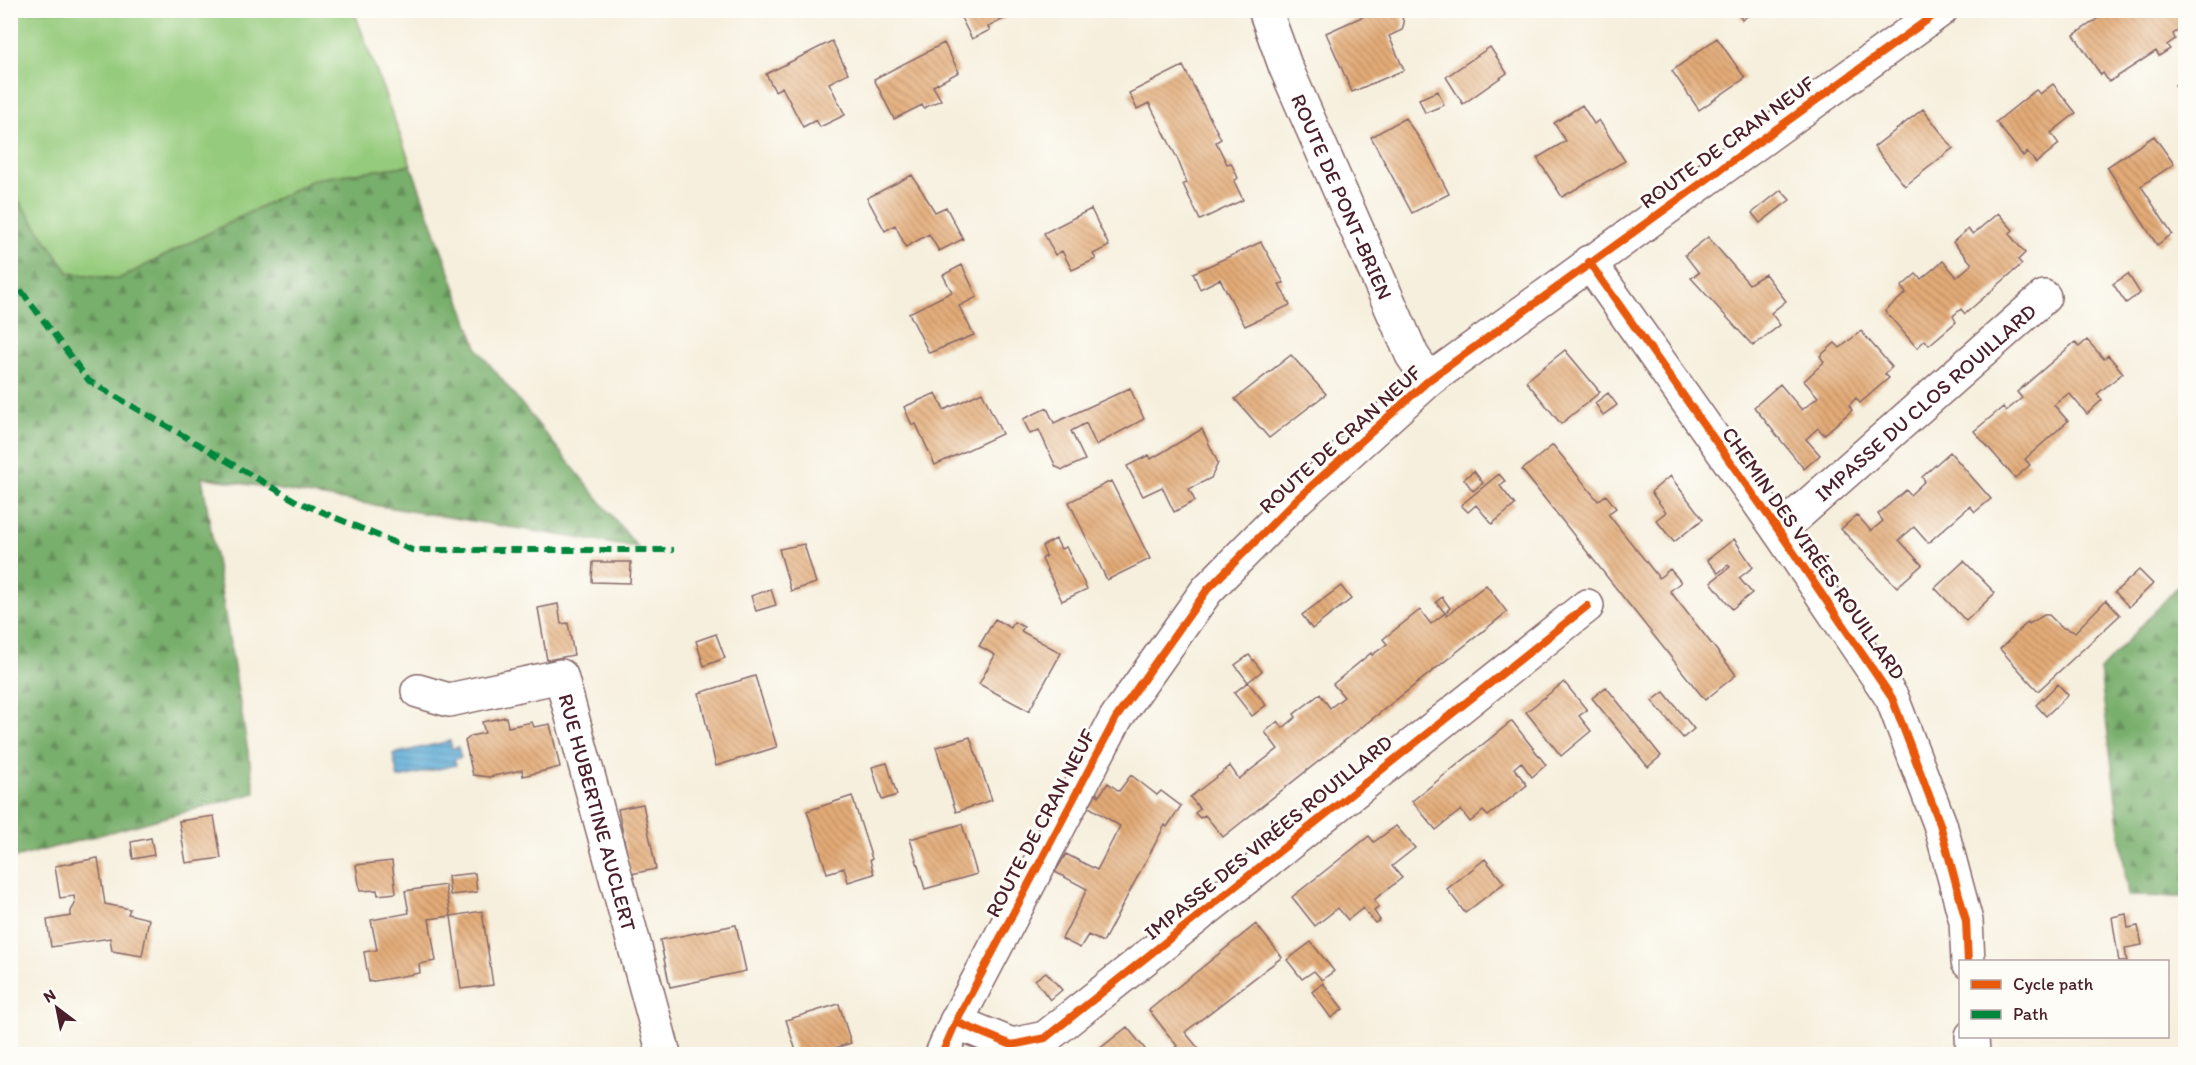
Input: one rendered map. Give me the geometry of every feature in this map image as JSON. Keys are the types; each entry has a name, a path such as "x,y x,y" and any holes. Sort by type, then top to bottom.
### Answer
{"street":[{"name":"ROUTE DE PONT-BRIEN","path":"1265,10 1286,68 1412,355 1429,380"},
{"name":"ROUTE DE CRAN NEUF","path":"942,1054 956,1022 1116,718 1207,590 1296,500 1429,380 1589,262 1941,10"},
{"name":"CHEMIN DES VIRÉES ROUILLARD","path":"1589,262 1779,531 1892,698 1940,824 1966,921 1968,960"},
{"name":"IMPASSE DU CLOS ROUILLARD","path":"1779,531 2044,297"},
{"name":"IMPASSE DES VIRÉES ROUILLARD","path":"956,1022 1012,1045 1045,1038 1587,606"},
{"name":"RUE HUBERTINE AUCLERT","path":"418,690 449,700 561,676 664,1054"},
{"path":"1972,1038 1973,1054"}],"green space":[{"path":"10,11 354,11 411,165 315,179 119,279 69,273 11,190"},
{"path":"411,165 478,350 638,548 202,477 255,793 11,859 11,190 69,273 119,279 315,179"},
{"path":"2185,579 2185,897 2128,896 2100,670"}],"water":[{"path":"450,741 452,749 458,747 461,758 454,759 456,765 398,778 393,754"}],"building":[{"path":"957,10 1021,10 988,27 990,30 972,39"},
{"path":"1377,10 1399,10 1404,23 1402,30 1389,36 1404,70 1352,92 1326,33"},
{"path":"1736,10 1756,10 1742,20"},
{"path":"2110,10 2186,10 2186,25 2173,34 2175,39 2167,45 2170,49 2159,56 2156,51 2109,82 2103,73 2101,75 2074,35"},
{"path":"1717,38 1745,78 1699,110 1672,71"},
{"path":"832,41 848,73 829,83 845,115 820,127 816,120 803,127 782,87 775,91 766,74"},
{"path":"944,43 959,72 933,86 941,100 924,108 922,105 894,119 874,79"},
{"path":"1490,47 1507,73 1463,104 1446,77"},
{"path":"1183,66 1221,139 1216,142 1227,164 1231,163 1238,178 1234,181 1243,200 1200,220 1183,184 1187,183 1178,160 1149,103 1137,109 1129,93"},
{"path":"2186,77 2186,101 2175,85"},
{"path":"2053,84 2076,113 2051,133 2059,144 2036,163 2027,152 2023,156 1996,122 2036,90 2040,94"},
{"path":"1438,91 1444,105 1425,113 1419,99"},
{"path":"1582,105 1594,124 1599,120 1625,161 1562,197 1537,158 1566,141 1554,123"},
{"path":"1923,109 1953,148 1905,186 1874,147"},
{"path":"1405,118 1424,145 1449,194 1412,213 1371,137"},
{"path":"2154,136 2174,164 2141,186 2172,234 2157,245 2107,167"},
{"path":"912,175 935,212 946,207 963,239 939,251 929,234 906,247 895,225 885,231 867,198"},
{"path":"1781,190 1790,200 1760,223 1752,213"},
{"path":"1091,209 1109,246 1093,254 1096,259 1072,270 1062,251 1055,255 1044,233"},
{"path":"1998,213 2013,230 2009,234 2025,253 2018,260 2022,264 1965,314 1961,309 1953,316 1956,322 1929,345 1925,340 1917,348 1885,311 1906,293 1901,287 1916,274 1921,279 1943,261 1957,277 1972,264 1953,242 1968,229 1973,234"},
{"path":"1708,237 1749,284 1765,274 1786,301 1771,313 1780,325 1753,346 1691,278 1699,273 1685,255"},
{"path":"1261,242 1284,283 1279,284 1290,305 1245,326 1220,279 1200,289 1193,273"},
{"path":"962,265 977,297 959,306 974,335 929,353 909,313 952,292 943,275"},
{"path":"2128,274 2140,293 2126,303 2113,284"},
{"path":"1861,331 1892,367 1885,374 1889,378 1860,403 1856,398 1849,405 1852,410 1824,435 1818,428 1806,439 1820,455 1804,469 1754,407 1780,384 1802,410 1818,397 1804,381 1824,362 1820,356 1835,343 1840,348"},
{"path":"2087,340 2104,359 2108,355 2123,373 2097,394 2102,400 2087,414 2069,393 2054,405 2068,421 2025,459 2030,465 2015,478 1974,431 2003,407 2006,411 2022,398 2017,392 2075,342 2079,347"},
{"path":"1565,350 1600,392 1561,424 1526,381"},
{"path":"1291,355 1326,394 1269,438 1235,399"},
{"path":"1130,388 1144,419 1096,445 1086,423 1071,431 1085,460 1063,470 1056,467 1039,430 1030,434 1023,419 1047,408 1054,423"},
{"path":"982,392 1002,434 935,465 916,424 912,425 904,407 936,393 944,410"},
{"path":"1608,393 1617,405 1603,415 1595,403"},
{"path":"1202,429 1218,463 1211,478 1189,489 1195,501 1174,512 1162,487 1143,496 1127,466 1149,455 1151,459"},
{"path":"1553,445 1598,501 1606,495 1616,508 1608,514 1659,578 1670,569 1681,582 1670,591 1736,675 1705,700 1522,470"},
{"path":"1950,452 1991,499 1975,512 1970,506 1928,543 1914,527 1899,540 1922,565 1897,587 1841,529 1857,515 1871,531 1883,521 1878,514 1906,490 1910,495 1925,481 1922,477"},
{"path":"1474,471 1483,483 1473,491 1464,479"},
{"path":"1499,474 1505,481 1500,486 1515,505 1492,524 1476,505 1468,512 1461,505"},
{"path":"1670,476 1703,519 1674,542 1656,520 1666,512 1651,492"},
{"path":"1111,481 1150,559 1107,580 1069,502"},
{"path":"1056,539 1061,549 1066,547 1087,589 1062,601 1042,559 1046,556 1042,546"},
{"path":"1734,539 1753,567 1739,578 1752,593 1732,609 1711,582 1730,567 1728,565 1718,573 1707,560"},
{"path":"804,544 816,583 791,591 779,549"},
{"path":"1964,561 1995,593 1966,621 1935,588"},
{"path":"593,562 631,562 630,583 592,582"},
{"path":"2139,570 2153,584 2129,607 2115,592"},
{"path":"1486,585 1507,612 1223,837 1205,815 1200,818 1195,813 1200,809 1190,797 1230,766 1239,779 1278,749 1265,732 1278,721 1283,728 1296,717 1294,714 1320,694 1330,708 1344,697 1333,684 1371,653 1372,655 1387,644 1383,639 1420,610 1431,624 1445,613 1447,615"},
{"path":"1341,586 1351,599 1312,629 1302,615"},
{"path":"771,589 776,605 756,611 751,596"},
{"path":"1442,597 1450,608 1445,613 1436,602"},
{"path":"2106,600 2120,615 2038,691 2000,649 2028,622 2029,624 2044,615 2049,615 2061,627 2075,632"},
{"path":"558,604 561,624 568,623 574,655 547,660 538,608"},
{"path":"995,619 1011,628 1014,622 1024,627 1021,631 1061,653 1029,711 979,684 995,655 979,646"},
{"path":"716,634 725,658 704,666 696,641"},
{"path":"1249,655 1262,671 1248,682 1235,665"},
{"path":"755,676 777,747 716,766 699,693"},
{"path":"1248,682 1266,705 1252,716 1234,693"},
{"path":"1564,682 1587,710 1579,716 1591,731 1561,756 1526,712"},
{"path":"2058,684 2068,695 2046,716 2036,705"},
{"path":"1606,687 1661,756 1648,767 1592,698"},
{"path":"1664,692 1694,729 1683,738 1652,701"},
{"path":"506,717 508,727 532,722 534,727 550,724 560,767 523,776 522,770 489,777 473,775 465,741 471,736 485,733 482,722"},
{"path":"1512,721 1546,765 1532,777 1521,762 1514,768 1527,785 1488,816 1483,811 1470,822 1461,810 1436,830 1412,801"},
{"path":"970,737 992,800 956,812 936,747"},
{"path":"887,763 897,795 882,800 872,767"},
{"path":"1131,775 1157,795 1161,791 1181,806 1167,827 1165,825 1103,942 1088,935 1080,948 1062,939 1087,889 1055,872 1066,854 1097,870 1120,826 1089,807 1096,793 1099,796 1108,783 1119,791"},
{"path":"852,796 872,859 870,860 874,874 848,882 844,868 827,873 807,811"},
{"path":"643,804 656,869 631,874 618,809"},
{"path":"214,816 221,858 186,863 179,821"},
{"path":"962,824 977,874 925,889 910,839"},
{"path":"1396,826 1415,848 1392,866 1402,878 1374,900 1379,907 1374,911 1380,920 1375,923 1363,908 1348,920 1338,908 1315,926 1292,897 1369,836 1374,842"},
{"path":"151,838 154,855 133,859 131,842"},
{"path":"98,858 105,904 130,909 128,914 149,919 142,956 112,951 110,938 51,947 47,920 71,916 75,904 74,896 60,898 55,866"},
{"path":"1485,859 1504,883 1465,913 1447,889"},
{"path":"392,861 396,893 378,895 377,890 360,891 356,865"},
{"path":"475,873 477,892 450,895 448,876"},
{"path":"445,885 451,916 429,919 436,961 419,964 420,973 369,982 364,952 377,950 371,920 409,913 405,891"},
{"path":"482,911 493,985 461,989 451,916"},
{"path":"2126,914 2128,928 2138,926 2142,945 2125,948 2127,960 2119,960 2112,917"},
{"path":"1256,924 1282,957 1185,1032 1203,1054 1167,1054 1177,1046 1149,1010"},
{"path":"736,925 746,971 670,987 660,940"},
{"path":"1311,942 1334,971 1322,980 1314,971 1302,979 1287,960"},
{"path":"1046,972 1062,990 1050,1000 1035,980"},
{"path":"1323,983 1343,1009 1331,1018 1312,992"},
{"path":"839,1004 851,1043 816,1054 797,1054 786,1020"},
{"path":"1127,1027 1149,1054 1093,1054"}],"marked path":[{"path":"10,276 89,381 296,501 412,550 674,550"}],"cycle path":[{"path":"942,1054 956,1022 1116,718 1207,590 1296,500 1429,380 1941,10"},
{"path":"1589,262 1779,531 1892,698 1940,824 1966,921 1968,960"},
{"path":"956,1022 1012,1045 1045,1038 1587,606"}]}
